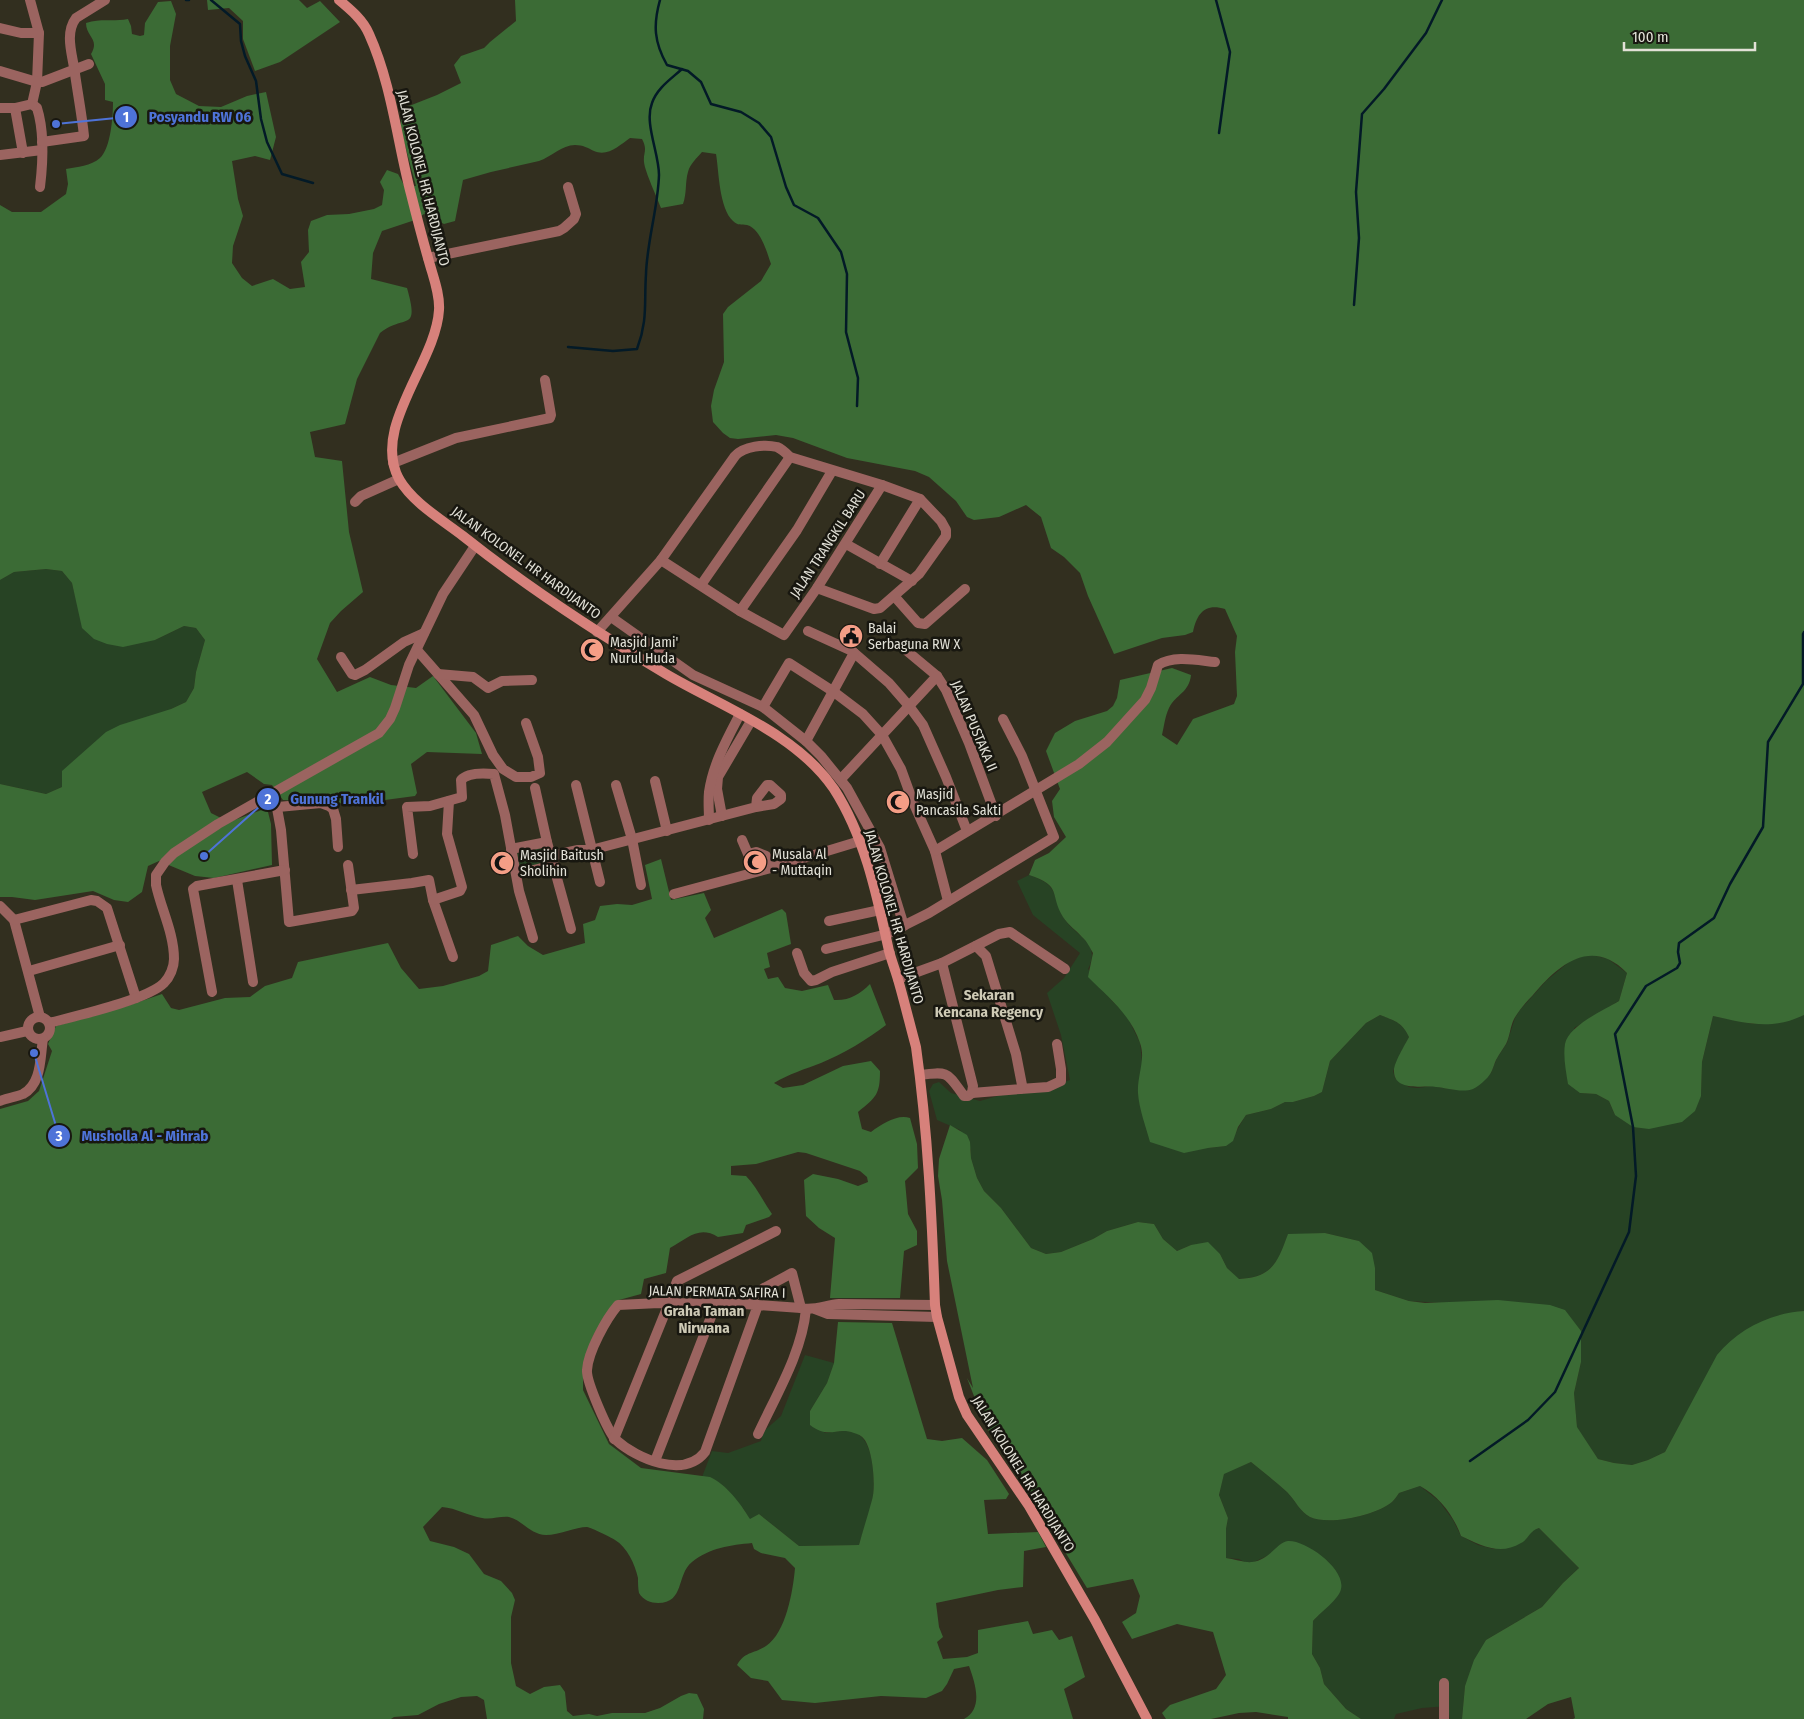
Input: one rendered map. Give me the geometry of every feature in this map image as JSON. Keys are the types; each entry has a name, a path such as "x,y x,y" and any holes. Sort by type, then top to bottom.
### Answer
{"main road":[{"name":"JALAN KOLONEL HR HARDIJANTO","path":"339,0 362,20 369,32 381,65 410,191 439,301 436,334 408,392 397,422 392,443 392,463 412,496 476,546 597,632 818,760 860,841 916,1047 932,1219 935,1305 960,1398 967,1415 1029,1506 1095,1620 1147,1719"}],"street":[{"path":"30,0 39,33 37,82 32,104"},
{"path":"0,156 23,153 42,146 84,136 70,53 70,32 72,22 81,13 105,0"},
{"path":"0,28 21,33 39,33"},
{"path":"0,71 37,82 46,82 88,64"},
{"path":"32,104 37,108 38,112 42,146 40,187"},
{"path":"0,108 15,108 32,104"},
{"path":"15,108 23,153"},
{"path":"428,258 547,234 564,228 574,219 576,214 568,187"},
{"path":"392,463 456,438 550,418 545,380"},
{"name":"JALAN TRANGKIL BARU","path":"597,632 661,560 738,453 756,446 779,448 790,458 882,485 846,544 784,635 740,612 661,560"},
{"path":"701,585 790,458"},
{"path":"740,612 796,530 832,471"},
{"path":"355,502 361,496 400,479"},
{"path":"817,588 874,609 880,608 895,597 919,574 947,533 941,521 920,499 882,485"},
{"path":"880,564 920,499"},
{"path":"846,544 912,581"},
{"path":"0,906 14,920 45,1020 50,1029 48,1035 36,1040 30,1037 27,1032 28,1024 33,1018 45,1020 136,998 163,984 171,972 174,960 173,944 156,885 156,875 161,868 174,853 218,824 379,733 390,719 409,665 443,594 476,546"},
{"path":"895,597 918,623 924,624 965,589"},
{"path":"610,617 693,676 763,707 806,741 818,760 841,779 880,848 904,926"},
{"path":"808,631 854,653 889,683 910,706 923,725 967,831"},
{"path":"342,657 352,674 355,675 404,642 424,633"},
{"path":"417,650 474,715 493,755 503,769 516,777 531,777 540,773 538,757 526,723"},
{"name":"JALAN PUSTAKA II","path":"908,650 937,676 946,690 958,716 996,816"},
{"path":"806,741 854,653"},
{"path":"935,851 996,816 1079,764 1107,742 1145,700 1158,665 1165,661 1183,659 1215,662"},
{"path":"763,707 789,663 834,692 863,714 882,735 901,769 913,802 935,851 948,901"},
{"path":"438,674 473,677 488,688 502,681 532,680"},
{"path":"841,779 937,676"},
{"path":"709,820 720,752 740,714"},
{"path":"826,949 886,934 904,926 1054,837 1022,756 1003,719"},
{"path":"722,816 713,792 718,777 751,720"},
{"path":"413,854 408,807 430,806 462,797 461,780 463,776 494,774 512,849 519,891 532,938"},
{"path":"654,782 667,831"},
{"path":"576,785 600,882"},
{"path":"616,785 632,839 641,884"},
{"path":"535,788 547,842 571,929"},
{"path":"274,792 278,807 289,922 352,911 354,908 348,864"},
{"path":"433,900 460,891 462,887 447,834 449,801"},
{"path":"278,807 321,803 329,806 333,809 336,819 338,847"},
{"path":"517,874 578,850 591,850 756,807"},
{"path":"742,840 748,854 756,852 766,856 771,868"},
{"path":"674,894 771,868 860,841"},
{"path":"512,849 547,842"},
{"path":"864,854 880,848"},
{"path":"212,992 193,888 285,870"},
{"path":"237,880 253,982"},
{"path":"352,890 429,880 433,900 453,957"},
{"path":"14,920 91,900 97,901 107,908 136,998"},
{"path":"829,921 880,910"},
{"path":"898,978 942,963 999,934 1010,932 1065,969"},
{"path":"29,971 120,945"},
{"path":"976,946 986,956 1016,1054 1022,1085 1020,1088"},
{"path":"797,953 804,973 811,981 890,953"},
{"path":"942,963 973,1086 972,1093"},
{"path":"0,1037 27,1032"},
{"path":"0,1100 22,1094 35,1083 38,1076 42,1039"},
{"path":"920,1075 943,1072 948,1075 964,1096 972,1093 1048,1086 1062,1081 1062,1069 1056,1044"},
{"path":"758,1305 705,1452 700,1458 684,1465 654,1461 632,1451 614,1438 678,1279 776,1231"},
{"path":"744,1304 764,1288 792,1273 808,1308 801,1336 790,1366 758,1434"},
{"name":"JALAN PERMATA SAFIRA I","path":"614,1438 593,1394 586,1371 602,1329 610,1314 618,1305 669,1303 744,1304 808,1308 828,1314 935,1305"},
{"path":"654,1461 716,1304"},
{"name":"JALAN PERMATA SAFIRA I","path":"859,1310 937,1317"},
{"path":"1444,1683 1444,1719"}],"green space":[{"path":"207,0 299,0 307,8 320,1 340,22 280,62 255,71 243,39 243,21 229,8 208,10"},
{"path":"515,0 1804,0 1804,1015 1792,1020 1769,1024 1748,1023 1713,1016 1702,1062 1701,1096 1695,1111 1682,1122 1649,1129 1633,1127 1615,1115 1609,1101 1596,1094 1580,1093 1568,1084 1564,1054 1568,1037 1579,1025 1619,1001 1627,973 1614,962 1601,957 1589,956 1577,959 1554,973 1525,1003 1514,1019 1506,1044 1496,1060 1491,1073 1473,1089 1459,1090 1411,1086 1399,1082 1394,1069 1409,1037 1401,1025 1380,1015 1366,1023 1330,1061 1322,1092 1314,1096 1293,1102 1285,1102 1271,1109 1246,1115 1238,1127 1233,1141 1226,1146 1184,1153 1150,1142 1139,1099 1138,1087 1142,1049 1136,1033 1125,1015 1088,977 1093,953 1085,940 1063,917 1051,887 1040,879 1029,875 1035,860 1049,853 1066,837 1054,817 1052,801 1060,789 1046,751 1055,733 1075,721 1107,711 1113,706 1117,698 1120,680 1172,668 1191,675 1188,686 1169,708 1162,735 1177,745 1193,719 1234,704 1237,696 1235,652 1237,636 1225,609 1212,607 1203,611 1197,620 1193,632 1162,638 1114,654 1088,596 1080,573 1064,557 1051,548 1041,517 1026,505 999,517 974,520 967,517 956,501 929,477 915,471 847,458 793,438 776,435 738,439 730,438 723,433 713,422 711,406 714,390 724,362 723,314 728,307 761,281 771,264 763,242 756,231 747,225 736,224 728,215 722,199 716,154 702,152 692,164 687,176 683,204 661,208 645,166 644,143 642,139 630,138 609,151 599,152 575,145 561,149 539,161 463,180 455,221 444,224 424,214 415,220 382,231 373,253 371,279 407,288 412,312 407,320 389,327 380,333 357,379 345,424 310,432 315,457 342,461 349,532 363,592 330,623 317,659 337,692 370,677 391,685 416,688 433,676 476,733 482,754 427,752 411,764 417,793 415,796 355,804 283,800 272,785 264,784 247,772 202,792 211,813 229,822 267,808 271,824 272,865 214,878 195,876 159,861 148,866 142,892 128,902 114,900 93,891 35,900 0,897 0,784 46,794 62,787 62,771 106,732 120,725 171,709 186,702 194,688 196,672 205,640 196,628 184,626 155,640 123,647 107,644 94,639 82,628 72,583 62,571 46,569 14,572 0,580 0,205 12,212 41,212 66,194 68,184 66,169 92,163 100,158 107,147 111,132 113,102 105,100 105,84 91,54 94,45 86,23 128,19 132,34 144,35 145,23 158,2 171,1 176,14 170,46 170,80 176,94 199,106 221,107 247,96 266,92 276,137 270,160 255,156 232,161 238,199 243,216 233,246 232,263 242,278 252,286 273,279 290,289 305,287 301,262 309,252 308,230 311,221 327,215 349,214 374,209 382,205 384,190 380,182 387,170 398,174 404,185 416,186 400,127 404,108 461,83 454,65 461,56 484,48 516,21"},
{"path":"46,569 62,571 72,583 76,599 155,640 184,626 196,628 205,640 196,672 194,688 186,702 171,709 62,787 46,794 0,784 0,580 14,572"},
{"path":"545,847 549,862 520,869 516,854"},
{"path":"661,859 671,900 704,893 711,910 705,918 714,938 782,909 786,913 791,944 767,953 770,967 764,969 768,979 778,977 785,988 802,991 828,985 834,1000 854,996 870,984 886,1025 838,1055 774,1083 783,1088 803,1085 843,1066 871,1061 880,1071 876,1095 858,1112 862,1129 871,1132 885,1123 900,1117 910,1118 917,1144 918,1168 905,1181 908,1214 917,1231 917,1245 904,1251 900,1298 830,1298 835,1238 819,1228 806,1216 804,1180 813,1174 838,1179 858,1186 868,1182 867,1177 860,1171 798,1152 756,1164 731,1166 731,1175 746,1176 772,1214 769,1217 746,1225 743,1233 718,1237 705,1232 694,1234 670,1248 666,1273 644,1279 641,1294 619,1300 615,1303 594,1334 583,1369 583,1390 609,1444 641,1468 710,1477 727,1489 750,1519 759,1514 799,1546 859,1545 874,1487 870,1451 862,1437 855,1433 848,1431 822,1432 810,1425 810,1411 827,1383 834,1363 838,1322 892,1323 927,1439 942,1441 962,1438 987,1460 1009,1494 1006,1499 984,1500 988,1534 1038,1532 1046,1547 1024,1551 1023,1587 998,1590 936,1603 939,1627 943,1637 937,1642 943,1659 967,1657 978,1653 978,1630 1028,1621 1033,1634 1052,1630 1059,1640 1072,1636 1085,1677 1064,1689 1073,1719 964,1719 970,1714 976,1702 974,1680 969,1666 954,1669 942,1691 926,1698 881,1696 815,1703 782,1700 768,1681 751,1678 737,1665 743,1657 766,1646 779,1632 790,1599 795,1568 785,1558 761,1553 754,1549 752,1543 713,1550 699,1557 687,1567 679,1587 672,1598 667,1602 655,1603 645,1599 639,1593 635,1567 623,1547 615,1540 597,1531 587,1527 546,1535 536,1533 509,1517 482,1518 442,1507 423,1527 430,1541 454,1547 469,1554 484,1574 501,1581 512,1593 515,1600 511,1617 511,1663 516,1686 530,1694 544,1687 560,1685 565,1692 567,1711 573,1716 645,1713 660,1708 689,1693 697,1694 704,1709 703,1719 487,1719 484,1700 477,1696 461,1697 439,1704 418,1715 394,1717 391,1719 0,1719 0,1109 28,1101 39,1091 52,1051 48,1044 56,1026 162,994 171,1008 179,1010 225,998 250,997 265,986 292,978 298,962 388,943 401,968 419,989 443,986 479,976 488,971 491,945 518,936 528,946 543,955 585,943 583,924 595,920 600,906 632,905 652,899 645,865"},
{"path":"1029,875 1046,883 1053,891 1064,918 1085,940 1092,952 1088,969 1112,1001 1128,1018 1140,1043 1142,1062 1208,1148 1226,1146 1235,1135 1246,1115 1271,1109 1285,1102 1293,1102 1314,1096 1322,1092 1330,1061 1366,1023 1380,1015 1401,1025 1409,1037 1393,1071 1395,1078 1409,1087 1433,1086 1466,1090 1491,1073 1497,1058 1507,1043 1519,1011 1546,981 1570,961 1585,955 1608,959 1627,973 1619,1001 1574,1028 1580,1093 1596,1094 1609,1101 1615,1115 1701,1096 1702,1062 1713,1016 1753,1024 1804,1015 1804,1311 1795,1312 1710,1370 1665,1452 1632,1465 1598,1459 1577,1428 1574,1393 1581,1362 1581,1331 1445,1303 1409,1301 1375,1290 1375,1268 1359,1241 1325,1233 1288,1235 1272,1267 1259,1275 1238,1279 1227,1268 1220,1254 1191,1245 1177,1251 1163,1239 1154,1224 1138,1222 1107,1231 1061,1252 1046,1254 1031,1248 1001,1208 984,1191 977,1178 971,1158 971,1150 960,1130 937,1120 929,1091 933,1084 939,1082 951,1093 980,1101 1025,1088 1047,1088 1070,1080 1061,1035 1047,993 1064,978 1080,953 1033,915 1017,881"},
{"path":"950,1125 967,1135 977,1178 984,1191 1001,1208 1031,1248 1046,1254 1061,1252 1107,1231 1138,1222 1154,1224 1163,1239 1177,1251 1191,1245 1208,1242 1220,1254 1227,1268 1239,1279 1259,1275 1272,1267 1288,1234 1325,1233 1359,1241 1372,1253 1375,1268 1375,1290 1409,1301 1425,1303 1498,1300 1550,1305 1565,1310 1581,1331 1581,1362 1574,1393 1577,1427 1598,1459 1614,1463 1632,1465 1665,1452 1717,1355 1725,1346 1735,1337 1756,1324 1779,1315 1804,1311 1804,1719 1573,1719 1575,1718 1571,1697 1548,1704 1526,1719 1462,1719 1465,1686 1474,1660 1486,1640 1542,1607 1579,1568 1539,1528 1533,1531 1521,1543 1505,1549 1490,1548 1461,1536 1445,1507 1420,1486 1399,1493 1385,1507 1364,1515 1340,1520 1310,1517 1300,1509 1287,1492 1251,1462 1224,1474 1219,1495 1228,1518 1226,1558 1247,1562 1258,1561 1280,1544 1288,1541 1305,1545 1314,1550 1331,1565 1341,1581 1341,1589 1333,1601 1313,1621 1312,1654 1320,1668 1324,1684 1346,1709 1361,1719 1288,1719 1288,1717 1256,1712 1239,1713 1211,1719 1166,1719 1162,1713 1170,1705 1216,1689 1226,1675 1213,1632 1177,1624 1132,1639 1122,1622 1136,1613 1140,1596 1133,1579 1087,1588 1025,1486 981,1419 984,1422 967,1378 973,1388 947,1261 938,1176 939,1159"},
{"path":"805,1355 834,1363 827,1383 810,1411 825,1433 844,1431 856,1433 862,1437 870,1452 874,1481 873,1497 859,1545 799,1546 759,1514 750,1520 743,1508 702,1477 712,1451 728,1453 761,1441 764,1431 781,1416"},
{"path":"1251,1462 1287,1492 1300,1509 1310,1517 1340,1520 1364,1515 1385,1507 1399,1493 1420,1486 1439,1501 1453,1520 1461,1536 1478,1545 1494,1549 1526,1539 1531,1531 1539,1528 1579,1568 1542,1607 1486,1640 1465,1686 1462,1719 1450,1719 1448,1706 1422,1708 1396,1714 1394,1719 1361,1719 1346,1709 1324,1684 1320,1668 1312,1654 1313,1621 1330,1603 1281,1544 1269,1555 1254,1562 1246,1563 1239,1559 1226,1558 1228,1518 1219,1495 1224,1473"}],"waterway":[{"path":"211,0 240,24 241,41 245,56 256,81 261,119 267,142 282,174 313,183"},
{"path":"660,0 656,17 656,33 659,49 667,65 688,71 701,82 711,104 741,112 759,123 771,137 786,187 794,205 818,218 841,252 847,274 846,332 858,378 857,406"},
{"path":"1216,0 1230,52 1219,133"},
{"path":"1354,305 1359,238 1356,192 1362,114 1384,89 1426,33 1442,0"},
{"path":"568,347 613,351 637,349 643,329 648,249 657,200 659,175 651,129 650,111 657,93 682,69"},
{"path":"1470,1461 1528,1420 1555,1392 1629,1232 1636,1176 1633,1127 1615,1034 1646,986 1677,968 1680,963 1679,943 1714,918 1730,884 1763,827 1768,742 1803,684 1804,632"}],"place":[{"name":"Posyandu RW 06","path":"56,124"},
{"name":"Balai Serbaguna RW X","path":"851,636"},
{"name":"Masjid Jami' Nurul Huda","path":"592,650"},
{"name":"Masjid Pancasila Sakti","path":"898,802"},
{"name":"Gunung Trankil","path":"204,856"},
{"name":"Musala Al - Muttaqin","path":"755,862"},
{"name":"Masjid Baitush Sholihin","path":"502,863"},
{"name":"Musholla Al - Mihrab","path":"34,1053"}],"district":[{"name":"Sekaran Kencana Regency","path":"989,1004"},
{"name":"Graha Taman Nirwana","path":"704,1320"}]}
